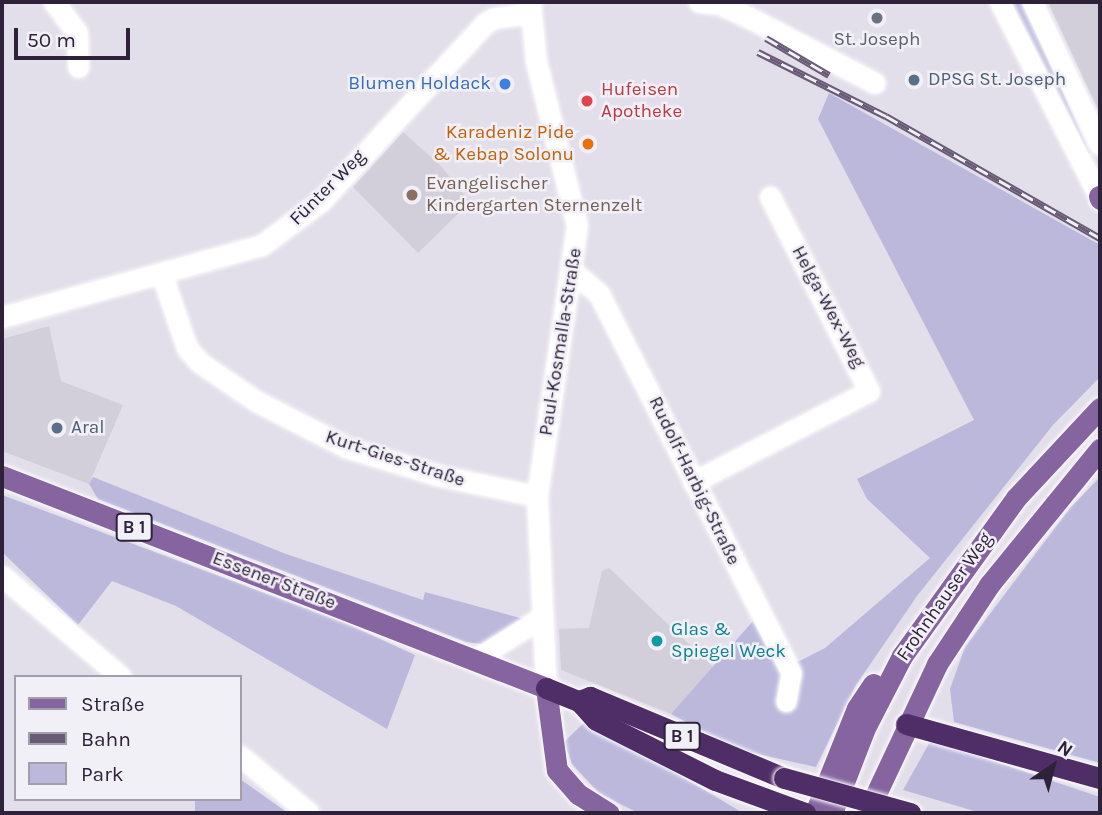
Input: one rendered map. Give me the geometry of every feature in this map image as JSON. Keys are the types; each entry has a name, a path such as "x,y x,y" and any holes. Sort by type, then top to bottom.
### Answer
{"highway":[{"name":"B 1","path":"546,688 579,701 590,697 784,778 910,813"},
{"path":"579,701 596,720 774,805 805,813"},
{"path":"906,724 1100,778"}],"main road":[{"name":"Frohnhauser Weg","path":"832,813 865,728 902,656 1016,498 1100,408"},
{"name":"Frohnhauser Weg","path":"867,813 906,724 937,664 989,585 1100,449"},
{"name":"Essener Straße","path":"2,476 546,688"},
{"path":"815,813 858,708 872,685 902,656"},
{"path":"546,688 557,770 578,794 609,813"},
{"path":"865,728 906,724"}],"street":[{"path":"54,2 76,32 78,67"},
{"path":"699,2 719,4 748,17 875,83"},
{"path":"1000,2 1100,197"},
{"path":"1032,2 1100,145"},
{"name":"Fünter Weg","path":"2,317 251,250 308,214 474,34 494,18 530,7"},
{"name":"Paul-Kosmalla-Straße","path":"530,7 536,61 577,225 537,496 546,688"},
{"name":"Helga-Wex-Weg","path":"693,482 869,391 770,197"},
{"name":"Rudolf-Harbig-Straße","path":"572,271 599,294 791,673 786,702"},
{"name":"Kurt-Gies-Straße","path":"162,275 187,348 199,362 256,401 348,448 440,476 537,496"},
{"path":"2,576 119,675"},
{"path":"475,659 542,617"},
{"path":"242,758 309,813"}],"shaded area":[{"path":"1048,2 1100,2 1100,114"},
{"name":"Evangelischer Kindergarten Sternenzelt","path":"403,132 441,166 470,202 418,253 353,187"},
{"name":"Aral","path":"49,326 61,381 123,405 89,484 2,451 2,339"},
{"path":"609,568 713,667 671,714 561,670 559,629 589,628 602,571"}],"green space":[{"path":"1009,2 1022,2 1090,153 1088,154"},
{"path":"829,93 1100,245 1100,377 1053,425 917,596 856,685 816,767 739,750 671,714 753,621 780,671 825,648 930,558 867,499 857,479 974,420 818,119"},
{"path":"93,477 286,554 423,600 425,592 524,619 482,644 466,642 98,499 89,484"},
{"path":"1100,477 1100,763 954,722 950,689 965,647 1070,508"},
{"path":"2,495 348,624 415,655 387,729 176,606 112,581 78,625 2,552"},
{"path":"585,722 743,813 638,813 599,793 572,764 564,742"},
{"path":"931,740 1100,797 1100,813 981,813 903,790"},
{"path":"242,780 288,813 195,813 195,801 242,801"}],"railway":[{"path":"766,38 829,75"},
{"path":"758,52 886,116 1100,238"}],"place":[{"name":"St. Joseph","path":"877,18"},
{"name":"DPSG St. Joseph","path":"914,80"},
{"name":"Blumen Holdack","path":"505,84"},
{"name":"Hufeisen Apotheke","path":"587,101"},
{"name":"Karadeniz Pide & Kebap Solonu","path":"588,144"},
{"name":"Evangelischer Kindergarten Sternenzelt","path":"412,195"},
{"name":"Aral","path":"57,428"},
{"name":"Glas & Spiegel Weck","path":"657,641"}]}
